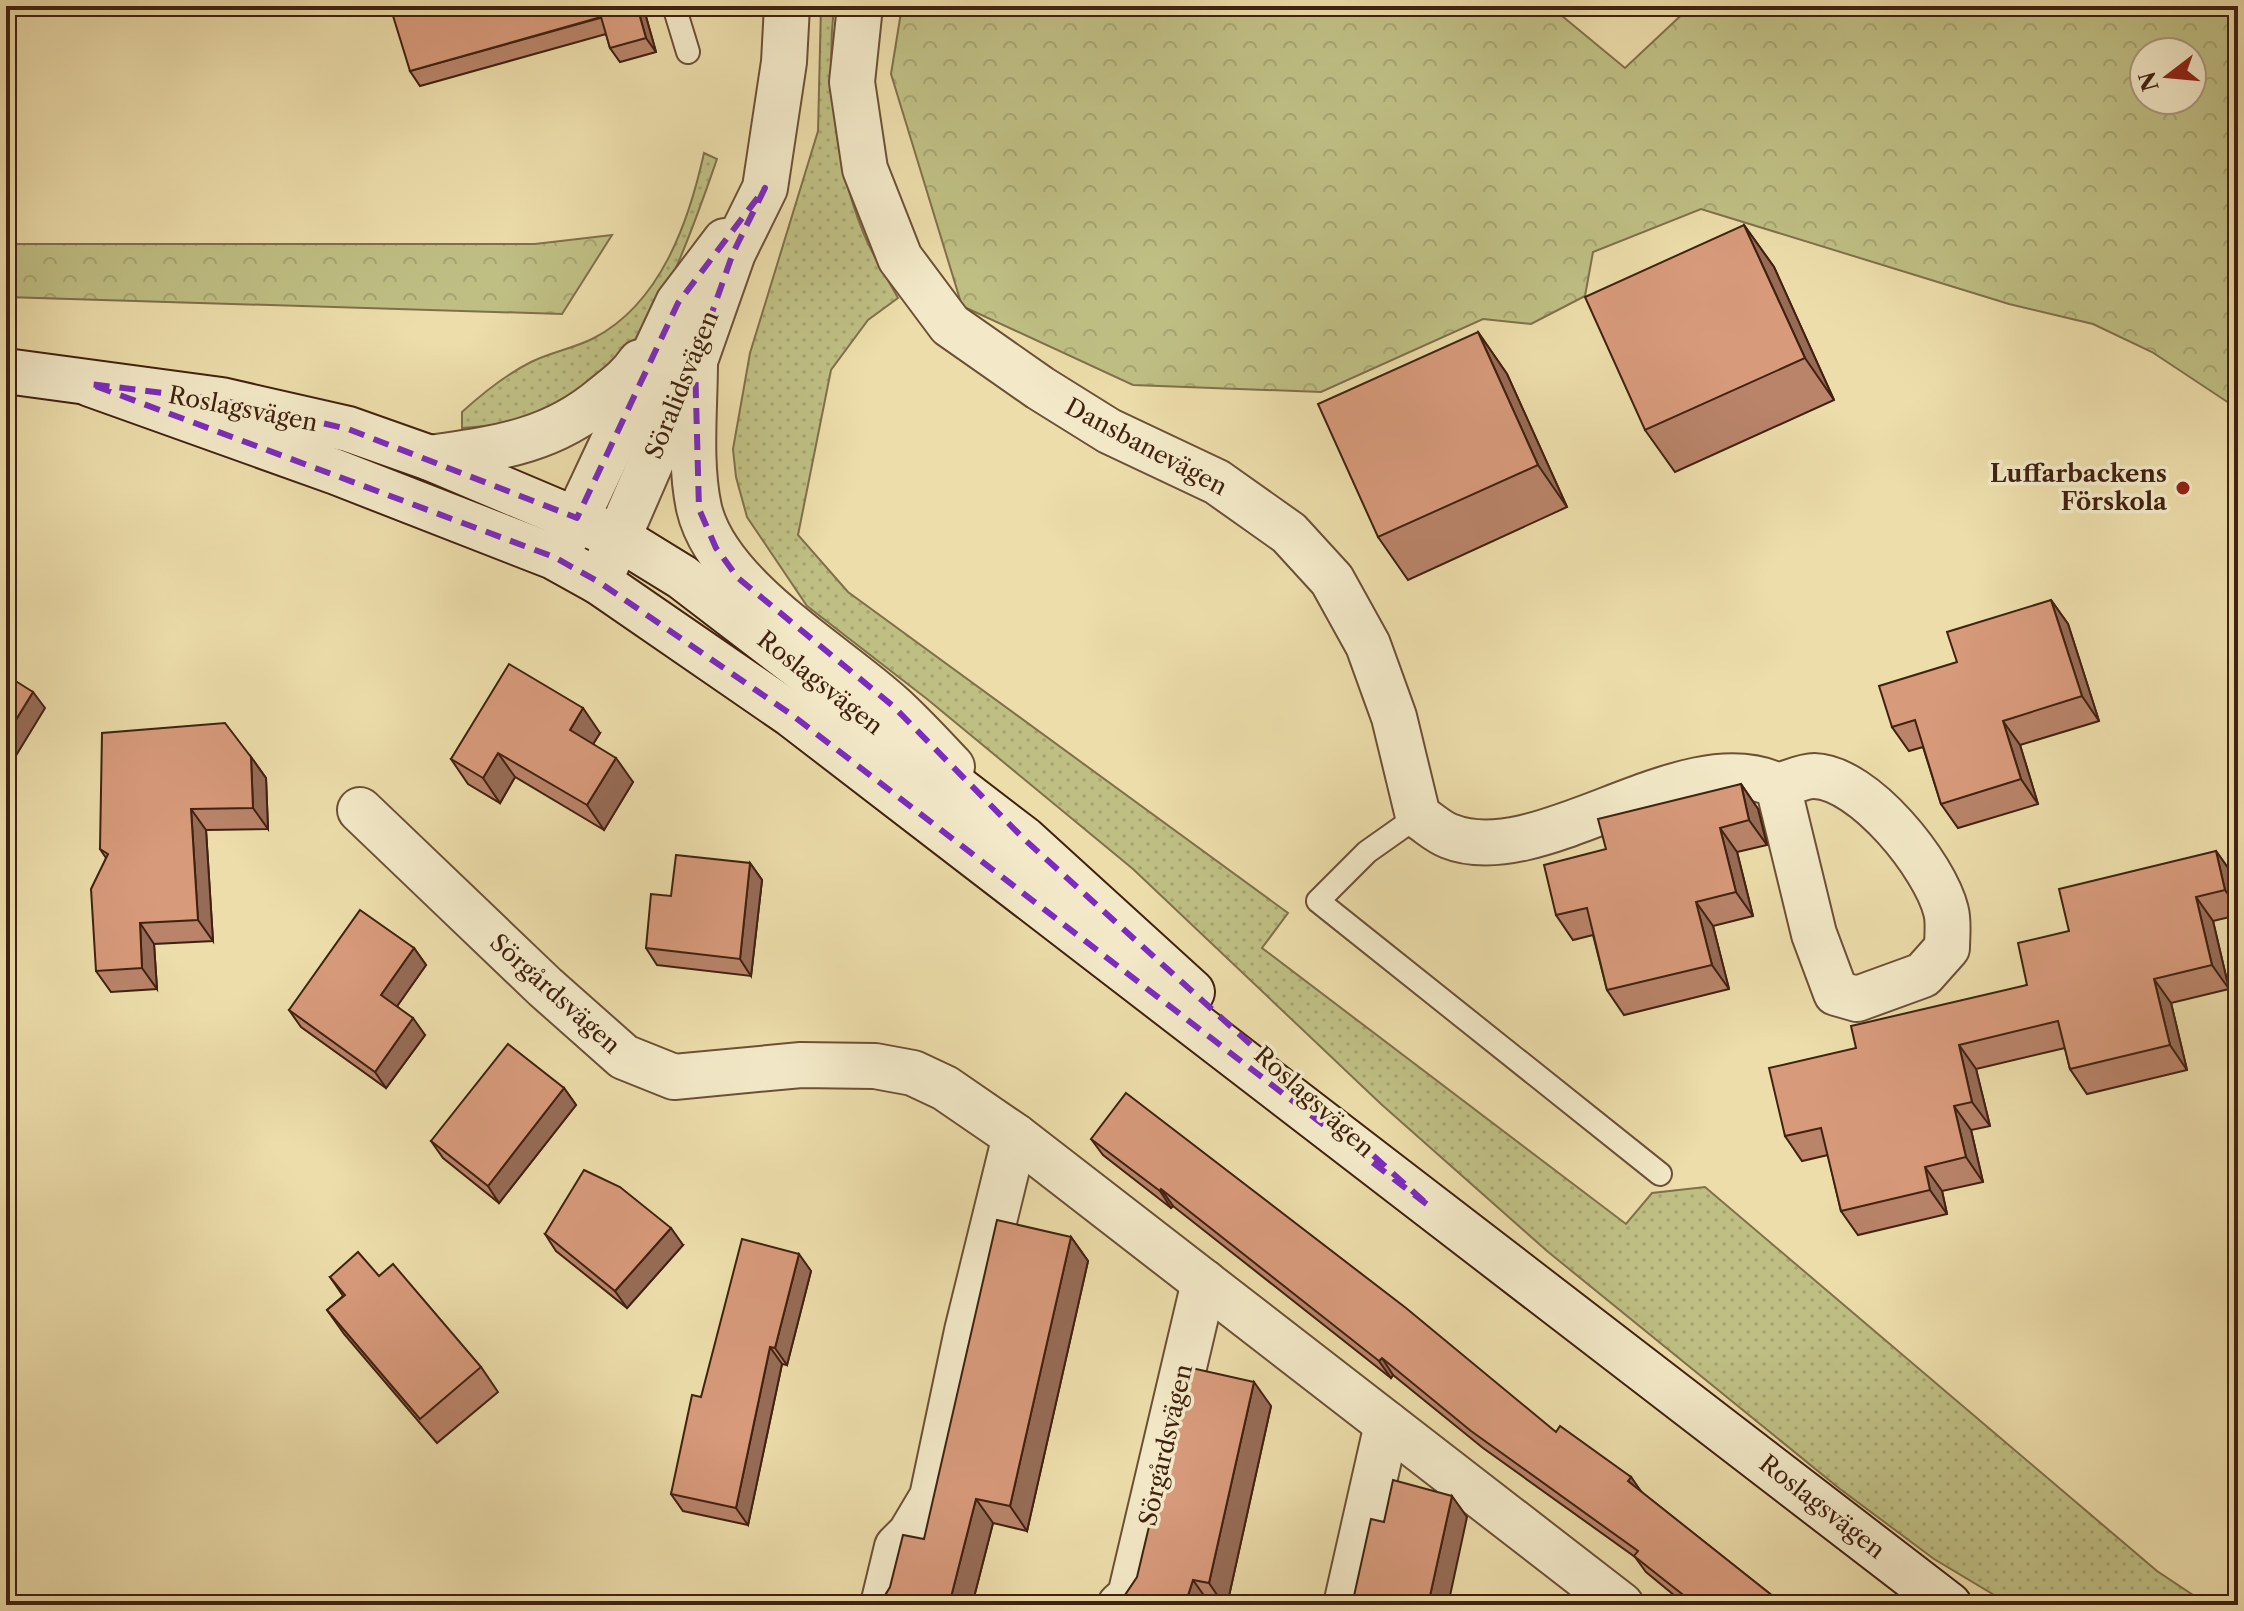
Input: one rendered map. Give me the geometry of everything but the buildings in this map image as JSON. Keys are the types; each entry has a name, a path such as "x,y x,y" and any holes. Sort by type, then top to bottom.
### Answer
{"street":[{"name":"Söralidsvägen","path":"599,582 695,361 733,253 765,188 784,62 787,6"},
{"name":"Dansbanevägen","path":"860,6 852,82 865,169 900,258 950,325 1109,431 1217,482 1289,533 1332,580 1368,645 1394,717 1418,816"},
{"name":"Söralidsvägen","path":"554,557 577,518 678,303 765,188"},
{"path":"430,458 499,448 573,423 632,374 678,303"},
{"path":"695,361 695,469 699,509 716,548 738,578 893,706 1024,839"},
{"name":"Roslagsvägen","path":"6,371 221,400 348,429 430,458 617,537 682,577 1024,839 1429,1206"},
{"name":"Roslagsvägen","path":"90,384 336,472 554,557 599,582 792,715 1949,1605"},
{"path":"1418,816 1448,836 1482,843 1530,835 1680,785 1729,774 1759,776 1778,786 1814,776 1841,785 1869,800 1903,837 1947,912 1947,948 1923,975 1857,999 1836,993 1814,934 1778,786"},
{"name":"Sörgårdsvägen","path":"360,810 545,987 624,1057 674,1077 801,1065 875,1066 913,1073 945,1088 1015,1136 1387,1424 1571,1587 1621,1605"},
{"path":"883,1605 897,1547 910,1534 932,1497 967,1331 1015,1136"},
{"name":"Sörgårdsvägen","path":"1120,1605 1130,1596 1204,1282"},
{"path":"1346,1605 1387,1424"}],"lane":[{"path":"674,6 688,52"},
{"path":"1418,816 1367,852 1318,901 1660,1174"}],"highlighted area":[{"path":"765,188 733,253 695,361 699,509 716,548 738,578 893,706 1024,839 1429,1206 792,715 599,582 554,557 90,384 221,400 348,429 577,518 678,303"}],"green space":[{"path":"821,6 834,6 832,92 839,150 853,205 867,241 898,298 868,320 831,370 798,535 848,592 1288,913 1262,948 1626,1224 1652,1193 1705,1187 2157,1571 2208,1605 2011,1605 1934,1559 1840,1489 1547,1251 1381,1104 1133,869 927,699 807,606 747,517 736,477 733,449 750,353 818,131"},
{"path":"902,6 1550,6 1625,68 1691,6 2238,6 2238,409 2152,352 2093,324 2009,304 1701,209 1593,252 1585,296 1531,324 1483,319 1321,392 1133,385 962,306 891,74"},
{"path":"704,153 717,159 683,251 651,319 612,373 590,392 544,413 512,422 462,428 462,412 486,391 521,367 594,338 617,323 637,304 654,282 680,232"},
{"path":"612,235 562,314 6,297 6,244 535,244"}],"place":[{"name":"Luffarbackens Förskola","path":"2183,488"}]}
